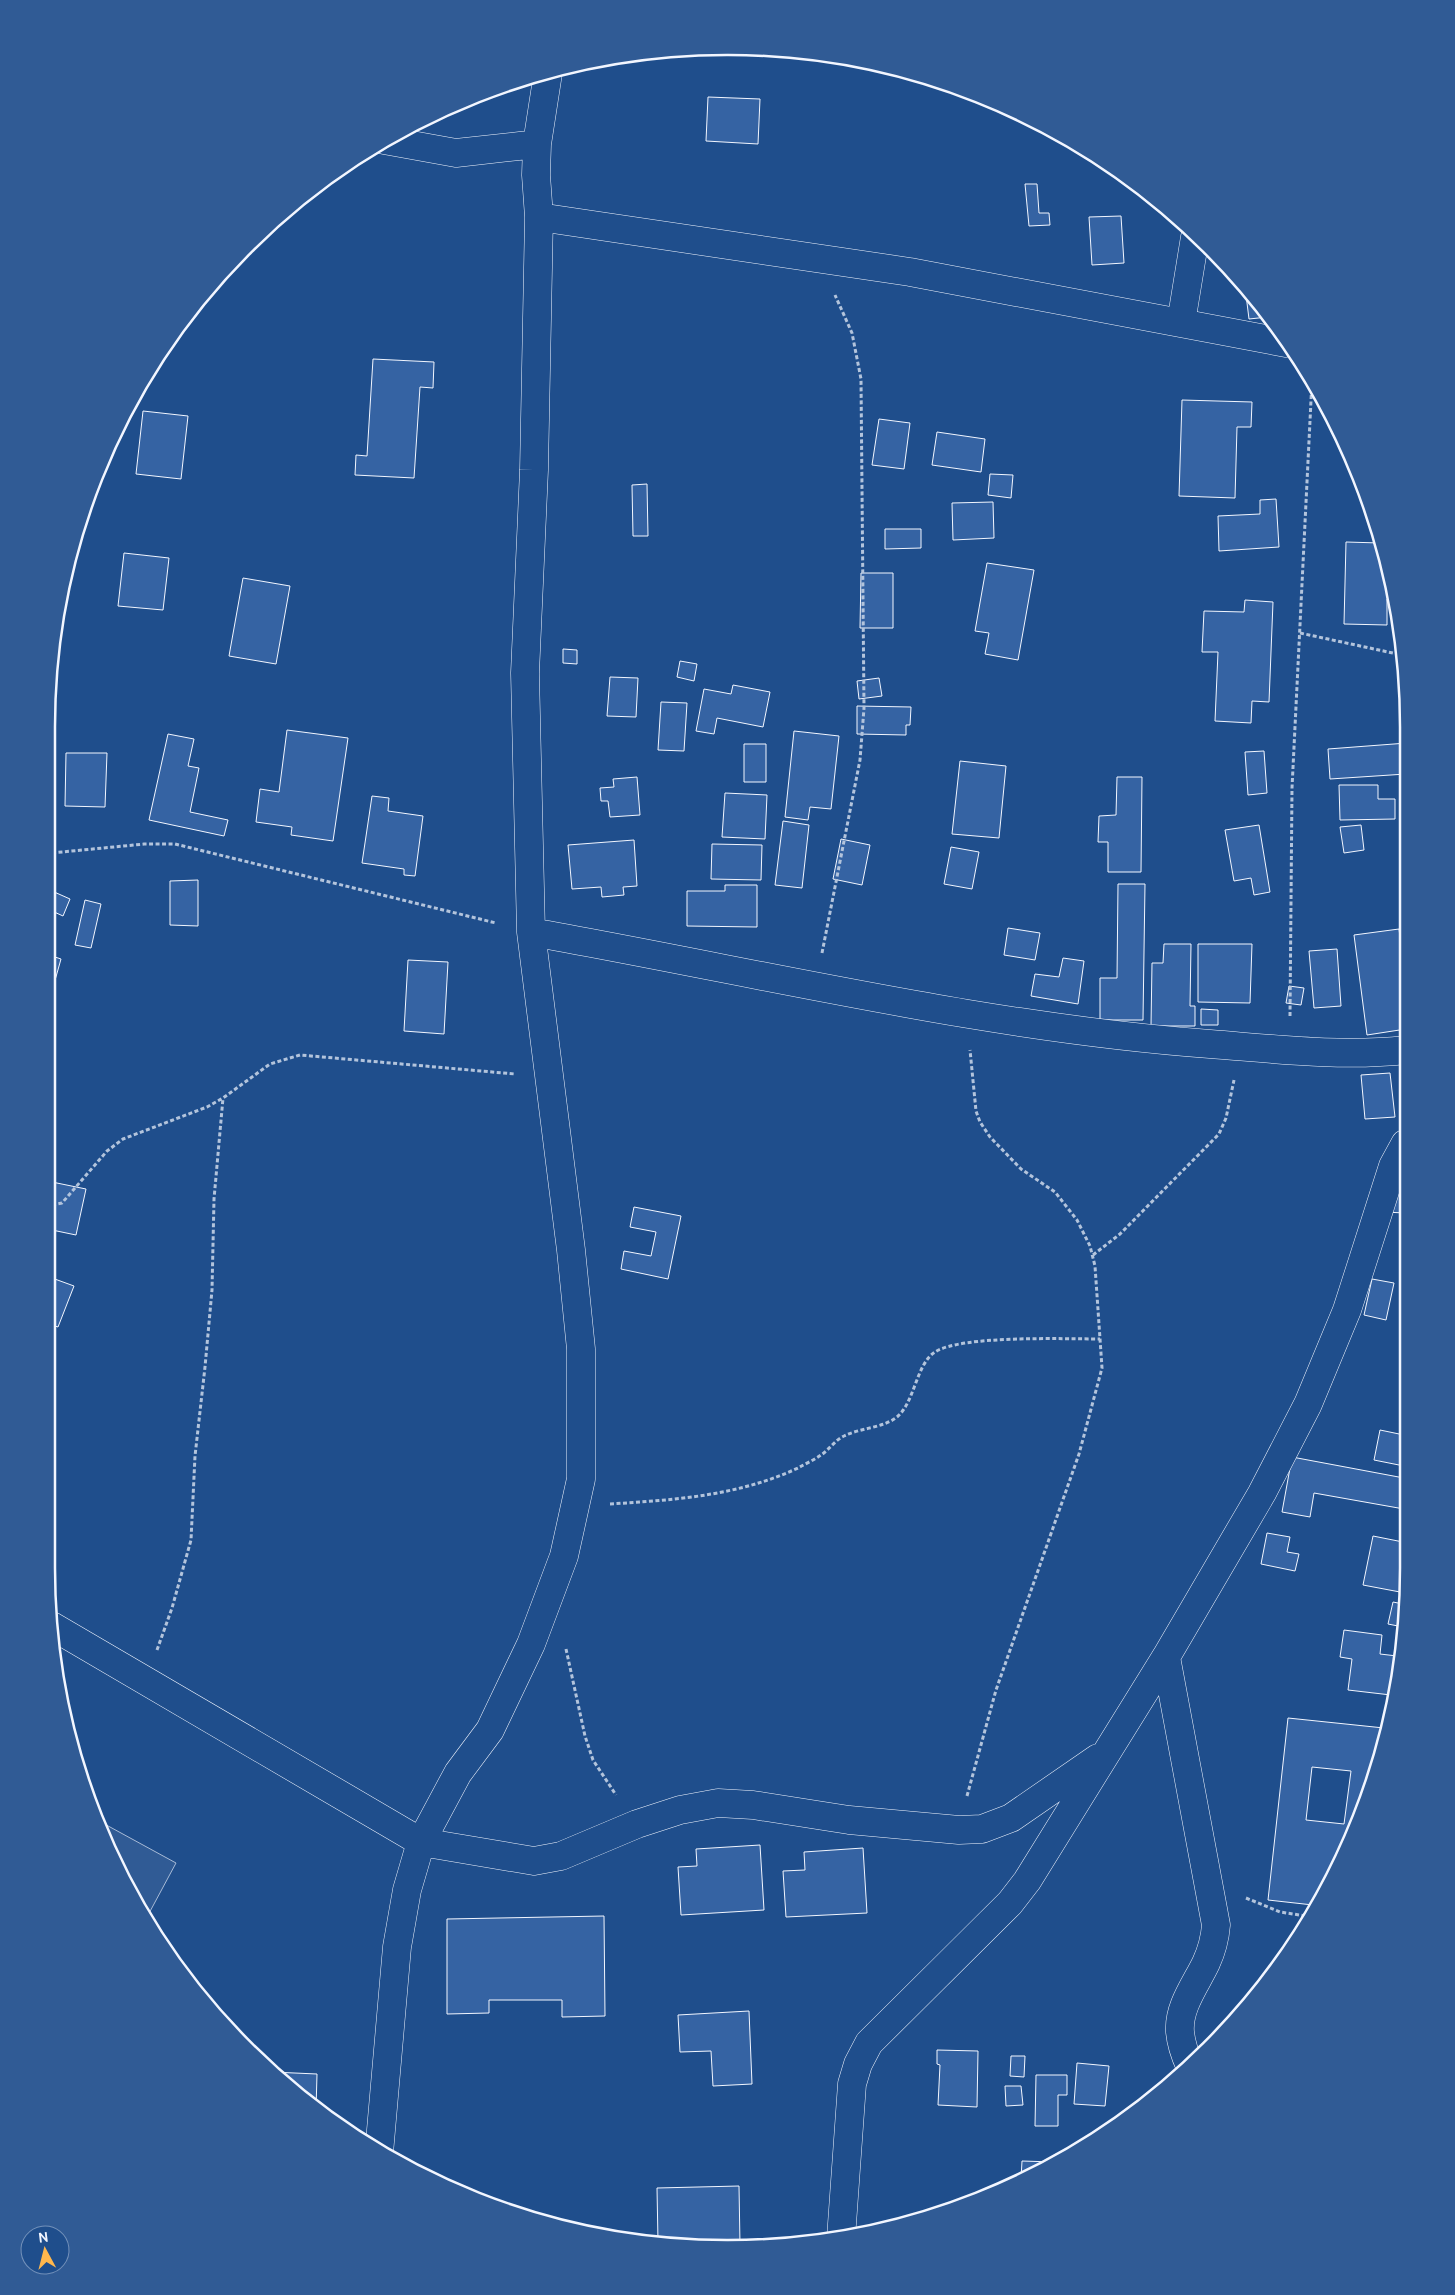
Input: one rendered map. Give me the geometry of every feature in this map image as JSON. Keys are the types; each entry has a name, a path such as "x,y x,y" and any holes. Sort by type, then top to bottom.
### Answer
{"street":[{"path":"381,2144 397,1947 407,1890 421,1842 458,1773 490,1730 531,1644 564,1556 580,1479 581,1349 571,1250 531,932 525,673 534,470 539,217 536,175 537,144 547,80"},
{"path":"396,142 456,153 537,144"},
{"path":"539,217 910,272 1278,341"},
{"path":"1181,323 1194,244"},
{"path":"531,932 655,954 815,988 1078,1032 1290,1051 1379,1053 1400,1051"},
{"path":"844,2229 852,2084 858,2064 869,2043 1010,1903 1027,1881 1166,1657 1262,1493 1308,1404 1347,1310 1393,1166 1400,1153"},
{"path":"58,1630 421,1842 534,1861 561,1856 637,1824 680,1810 718,1803 753,1805 849,1820 959,1830 982,1829 1011,1818 1106,1754"},
{"path":"1166,1657 1216,1925 1214,1942 1185,2005 1181,2019 1180,2032 1188,2058"}],"path":[{"path":"815,988 860,760 864,708 861,379 852,333 817,258"},
{"path":"1290,1051 1292,788 1311,394"},
{"path":"1300,633 1396,654"},
{"path":"55,853 144,844 175,844 531,932"},
{"path":"959,1830 996,1690 1079,1454 1102,1368 1093,1255 1077,1220 1056,1192 1021,1170 990,1137 980,1122 975,1102 967,1013"},
{"path":"1093,1255 1120,1234 1182,1169 1219,1134 1226,1118 1240,1048"},
{"path":"55,1204 62,1203 107,1151 123,1139 207,1107 223,1098 270,1064 300,1054 549,1077"},
{"path":"146,1681 172,1608 192,1540 195,1456 206,1366 212,1290 214,1199 223,1098"},
{"path":"574,1507 657,1502 714,1495 765,1481 797,1468 821,1456 841,1437 858,1429 896,1417 906,1405 929,1357 944,1348 976,1342 1100,1339"},
{"path":"565,1643 585,1736 593,1760 637,1824"},
{"path":"1208,1883 1280,1912 1303,1916"}],"shaded area":[{"path":"106,1825 176,1863 150,1912 124,1865"}],"building":[{"path":"708,97 760,99 758,144 706,141"},
{"path":"1025,184 1037,184 1039,213 1049,213 1050,225 1029,226"},
{"path":"1121,216 1124,263 1092,265 1089,217"},
{"path":"1247,301 1261,318 1249,319"},
{"path":"373,359 434,362 433,388 420,387 414,478 355,475 356,455 367,456"},
{"path":"1182,400 1252,402 1251,427 1237,427 1235,498 1179,496"},
{"path":"143,411 188,416 181,479 136,474"},
{"path":"879,419 910,423 904,469 872,465"},
{"path":"937,432 985,439 981,472 932,465"},
{"path":"990,474 1013,475 1011,498 988,495"},
{"path":"647,484 648,536 633,536 632,485"},
{"path":"1276,499 1279,547 1219,551 1218,516 1260,514 1260,500"},
{"path":"993,502 994,538 953,540 952,503"},
{"path":"885,529 921,529 921,548 885,549"},
{"path":"1346,542 1374,543 1387,596 1387,625 1344,624"},
{"path":"124,553 169,558 163,610 118,606"},
{"path":"987,563 1034,570 1018,660 985,654 989,633 975,631"},
{"path":"861,573 893,573 893,628 860,628"},
{"path":"243,578 290,586 276,664 229,656"},
{"path":"1245,600 1273,602 1269,702 1252,701 1251,723 1215,721 1218,652 1202,652 1204,611 1244,612"},
{"path":"563,649 577,650 577,664 563,663"},
{"path":"680,661 697,664 694,681 677,677"},
{"path":"610,677 638,678 636,717 607,716"},
{"path":"879,678 882,696 859,699 857,681"},
{"path":"733,685 770,692 763,727 717,718 714,734 696,731 704,689 731,694"},
{"path":"661,702 687,703 684,751 658,750"},
{"path":"857,706 911,707 910,725 906,725 906,735 857,734"},
{"path":"287,730 348,738 333,841 291,835 292,827 256,822 260,789 279,792"},
{"path":"794,731 839,736 831,809 810,807 808,820 785,817"},
{"path":"168,734 194,739 188,766 199,768 190,812 228,820 224,836 149,820"},
{"path":"744,744 766,744 766,782 744,782"},
{"path":"1400,744 1400,774 1330,779 1328,749"},
{"path":"1264,751 1267,793 1248,795 1245,752"},
{"path":"66,753 107,753 105,807 65,806"},
{"path":"960,761 1006,766 999,838 952,834"},
{"path":"637,777 640,815 610,817 608,801 601,801 600,788 614,787 613,779"},
{"path":"1117,777 1142,777 1141,872 1108,872 1108,842 1098,842 1099,816 1116,815"},
{"path":"1339,785 1378,785 1378,799 1395,799 1395,819 1340,820"},
{"path":"725,793 767,795 765,839 722,837"},
{"path":"372,796 389,798 388,811 423,816 415,876 404,875 404,869 362,863"},
{"path":"783,821 809,825 802,888 775,885"},
{"path":"1259,825 1270,892 1254,895 1251,878 1234,881 1225,830"},
{"path":"1361,825 1364,850 1344,853 1340,827"},
{"path":"841,839 870,845 862,885 833,879"},
{"path":"634,840 637,886 623,887 624,895 602,897 601,887 572,889 568,845"},
{"path":"712,844 762,845 761,880 711,879"},
{"path":"951,847 979,852 972,889 944,884"},
{"path":"198,880 198,926 170,925 170,881"},
{"path":"1118,884 1145,884 1143,1020 1100,1020 1100,978 1117,978"},
{"path":"725,885 757,885 757,927 687,926 687,891 725,891"},
{"path":"55,892 70,899 63,916 55,912"},
{"path":"85,900 101,904 91,948 75,945"},
{"path":"1008,928 1040,933 1035,960 1004,955"},
{"path":"1399,929 1400,1030 1367,1035 1354,935"},
{"path":"1164,944 1191,944 1190,1006 1195,1006 1195,1026 1151,1026 1152,963 1163,963"},
{"path":"1198,944 1252,944 1250,1003 1198,1002"},
{"path":"1337,949 1341,1006 1314,1008 1309,951"},
{"path":"55,957 61,959 55,980"},
{"path":"1063,958 1084,961 1078,1004 1031,996 1035,974 1059,977"},
{"path":"408,960 448,962 444,1034 404,1031"},
{"path":"1289,986 1304,988 1301,1005 1286,1003"},
{"path":"1201,1009 1218,1010 1218,1025 1201,1025"},
{"path":"1390,1073 1395,1117 1365,1119 1361,1075"},
{"path":"1386,1178 1400,1179 1400,1213 1384,1212"},
{"path":"55,1183 86,1189 76,1235 55,1231"},
{"path":"634,1207 681,1216 668,1279 621,1269 624,1251 651,1256 656,1232 630,1227"},
{"path":"55,1279 74,1286 58,1327 55,1326"},
{"path":"1372,1279 1394,1283 1386,1320 1364,1315"},
{"path":"1380,1430 1400,1434 1400,1465 1374,1460"},
{"path":"1292,1457 1400,1477 1400,1508 1314,1493 1310,1517 1282,1512"},
{"path":"1267,1533 1290,1537 1287,1552 1299,1554 1295,1571 1261,1564"},
{"path":"1373,1536 1400,1541 1399,1592 1363,1585"},
{"path":"1393,1602 1399,1603 1397,1626 1388,1624"},
{"path":"1344,1630 1382,1635 1380,1654 1394,1656 1388,1695 1348,1690 1352,1659 1340,1657"},
{"path":"1288,1718 1380,1728 1364,1784 1349,1825 1331,1865 1310,1905 1268,1900","holes":["1312,1767 1351,1771 1344,1824 1306,1820"]},
{"path":"760,1845 764,1910 681,1915 678,1867 697,1866 696,1849"},
{"path":"863,1848 867,1913 786,1917 783,1871 805,1870 804,1852"},
{"path":"604,1916 605,2016 562,2017 562,2000 489,2000 489,2013 447,2014 447,1919"},
{"path":"749,2011 752,2084 713,2086 711,2051 680,2052 678,2015"},
{"path":"937,2050 978,2051 977,2107 938,2105 940,2065 937,2064"},
{"path":"1011,2056 1025,2056 1024,2077 1010,2076"},
{"path":"1077,2063 1109,2066 1105,2106 1074,2104"},
{"path":"283,2073 317,2074 316,2100"},
{"path":"1036,2075 1067,2075 1067,2095 1058,2095 1058,2126 1035,2126"},
{"path":"1005,2086 1021,2086 1023,2105 1006,2106"},
{"path":"1022,2161 1042,2162 1025,2171 1021,2173"},
{"path":"739,2186 740,2240 684,2239 658,2236 657,2188"}]}
